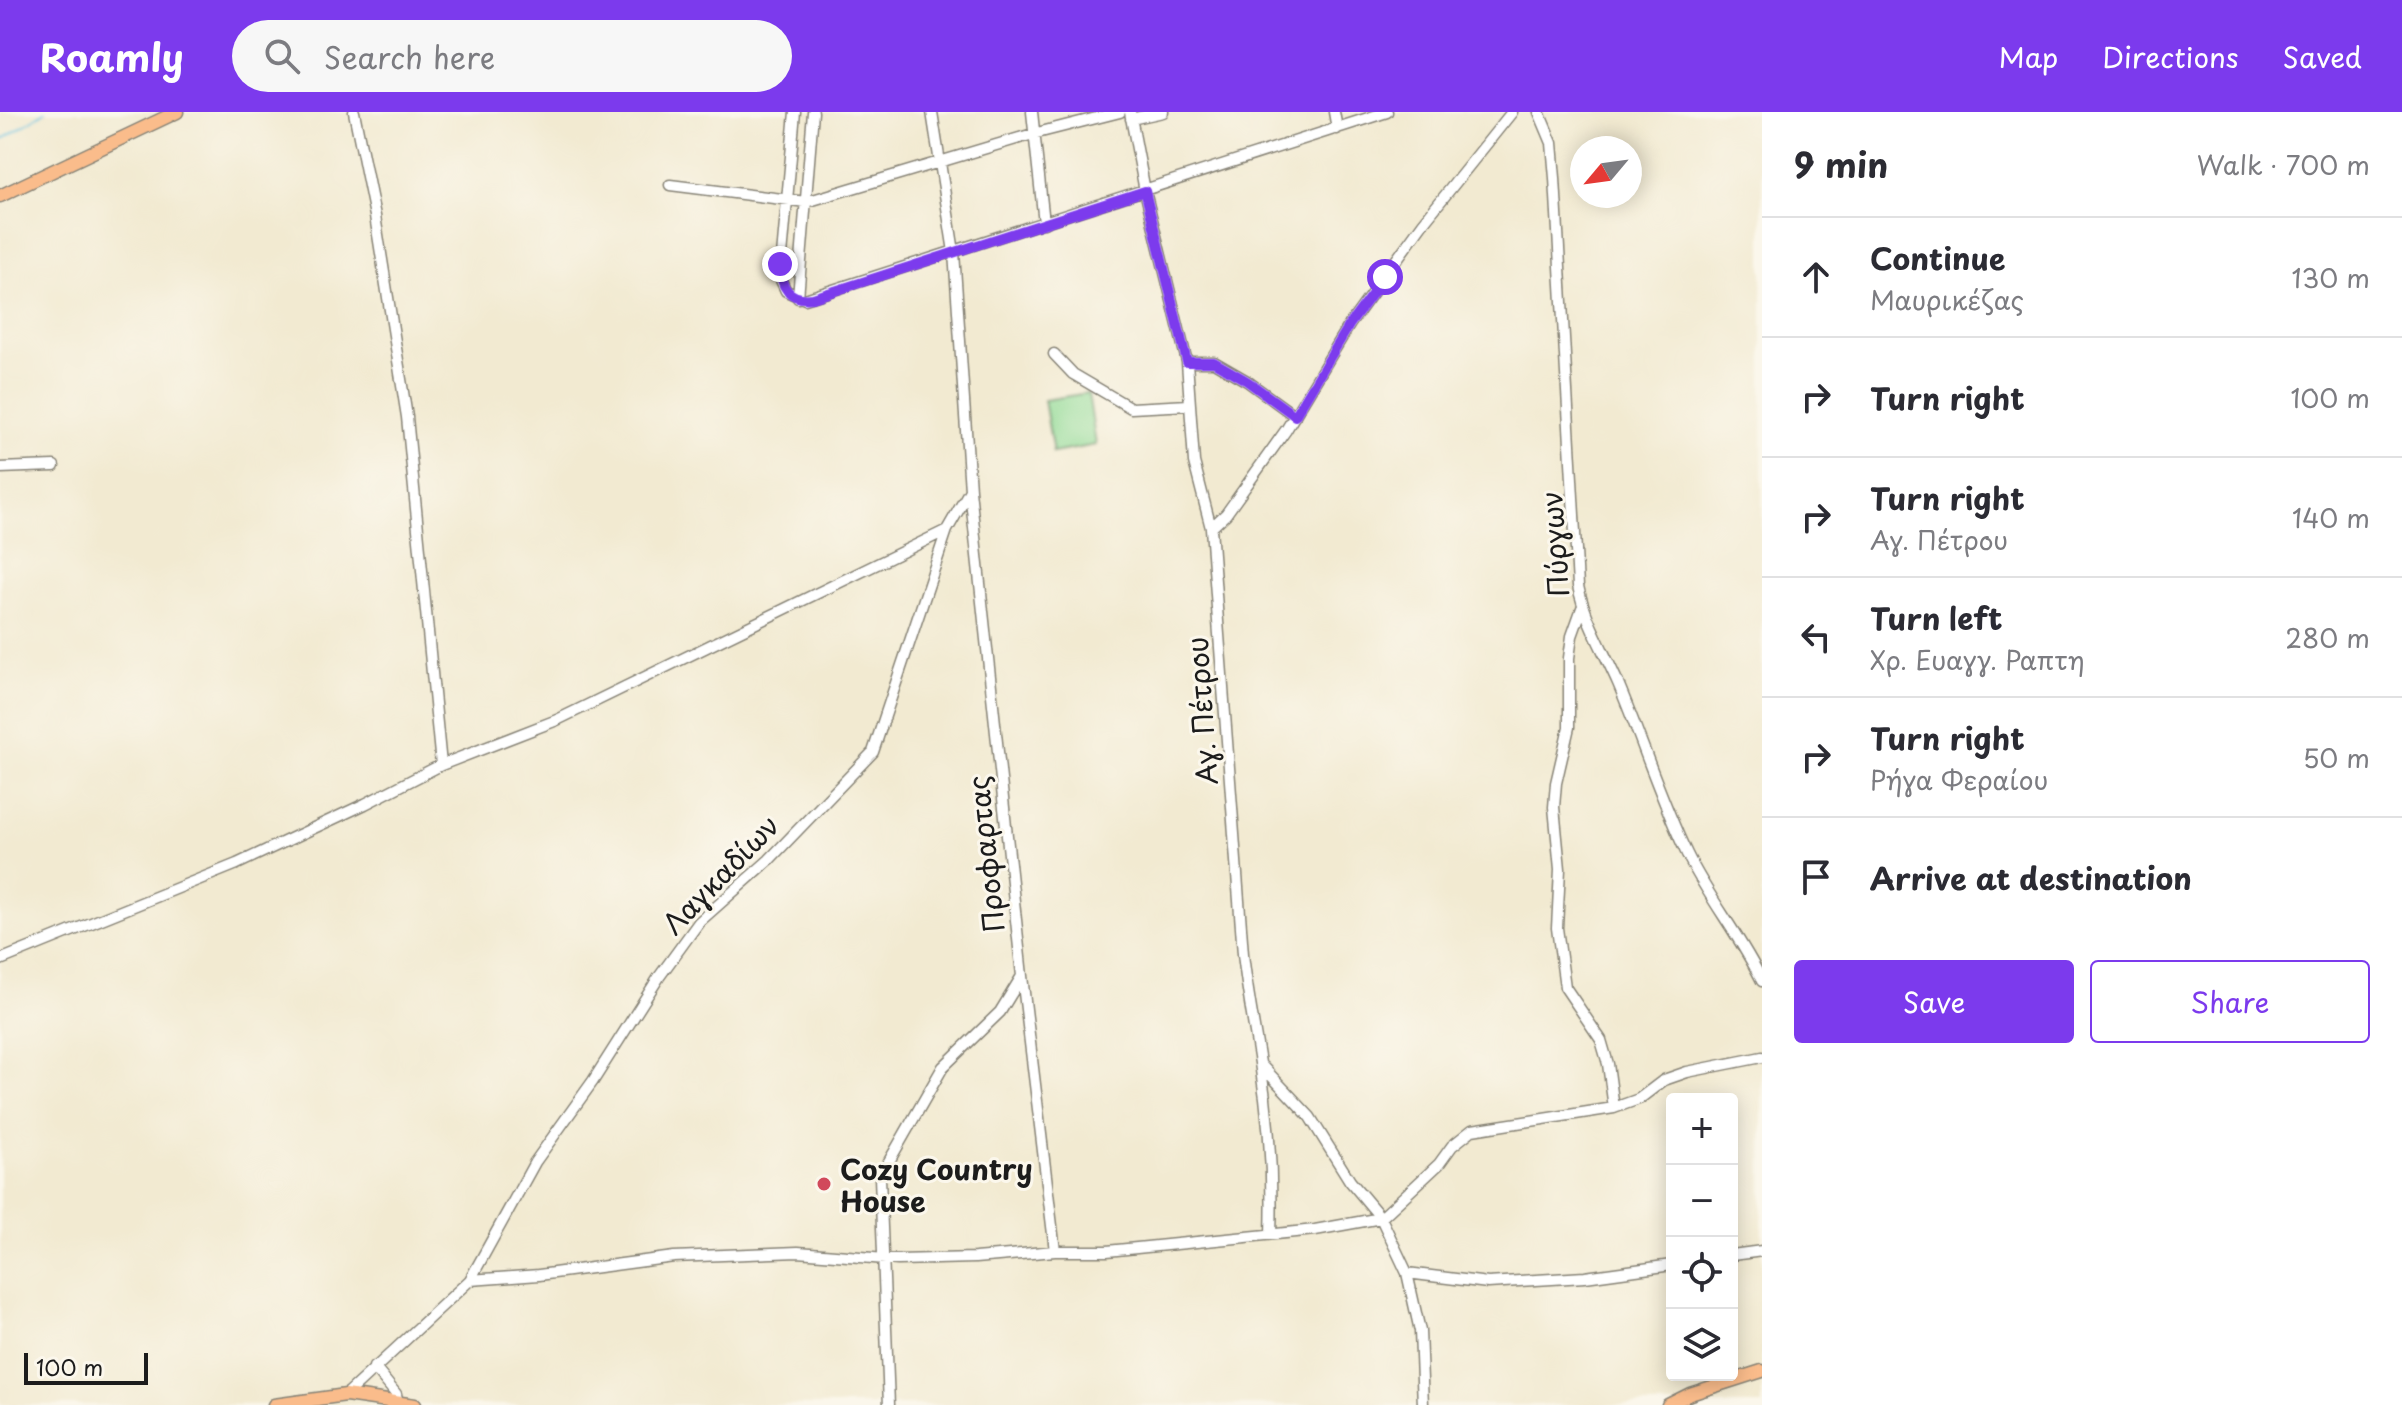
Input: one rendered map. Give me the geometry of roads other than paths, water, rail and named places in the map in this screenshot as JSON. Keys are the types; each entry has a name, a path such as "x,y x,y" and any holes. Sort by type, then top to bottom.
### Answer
{"main road":[{"path":"0,196 177,112"},
{"path":"1668,1405 1702,1390 1762,1371"},
{"path":"274,1405 346,1395 415,1405"}],"street":[{"path":"354,112 375,216 407,417 441,765"},
{"path":"795,112 780,278 786,291 798,298 813,298 836,291 1387,112"},
{"path":"798,298 813,112"},
{"name":"Προφαρτας","path":"932,112 954,252 970,490 1055,1251"},
{"path":"1032,112 1044,223"},
{"path":"670,185 806,202 1033,134 1120,112"},
{"path":"1131,115 1163,112"},
{"path":"1334,112 1337,129"},
{"path":"1211,528 1226,514 1295,416 1350,324 1423,223 1512,112"},
{"name":"Πύργων","path":"1539,112 1552,143 1578,586 1582,608 1619,684 1655,783 1688,856 1747,949 1762,981"},
{"name":"Αγ. Πέτρου","path":"1131,115 1145,191 1187,362 1194,462 1211,528 1243,954 1260,1064 1272,1198 1271,1234"},
{"path":"1054,354 1073,374 1131,408 1189,405"},
{"path":"1187,362 1214,362 1247,381 1295,416"},
{"path":"0,468 54,466"},
{"name":"Λαγκαδίων","path":"346,1395 470,1280 535,1162 699,922 769,860 873,752 947,530 970,490"},
{"path":"0,960 237,864 441,765 557,720 947,530"},
{"path":"1582,608 1572,636 1569,727 1556,783 1554,807 1560,869 1557,928 1565,987 1601,1040 1614,1108"},
{"path":"889,1405 880,1177 943,1067 1000,1012 1022,976"},
{"path":"470,1280 539,1275 674,1257 798,1252 882,1258 975,1258 1055,1251 1107,1251 1315,1230 1381,1218 1439,1164 1452,1146 1472,1130 1614,1108 1639,1099 1664,1080 1687,1072 1762,1057"},
{"path":"1260,1064 1310,1117 1350,1181 1381,1218 1407,1273 1420,1331 1423,1405"},
{"path":"1738,1254 1762,1251"},
{"path":"1407,1273 1488,1283 1585,1277 1666,1266"},
{"path":"374,1367 396,1394 399,1403"}],"waterway":[{"path":"0,141 45,112"}],"place":[{"name":"Cozy Country House","path":"824,1184"}]}
